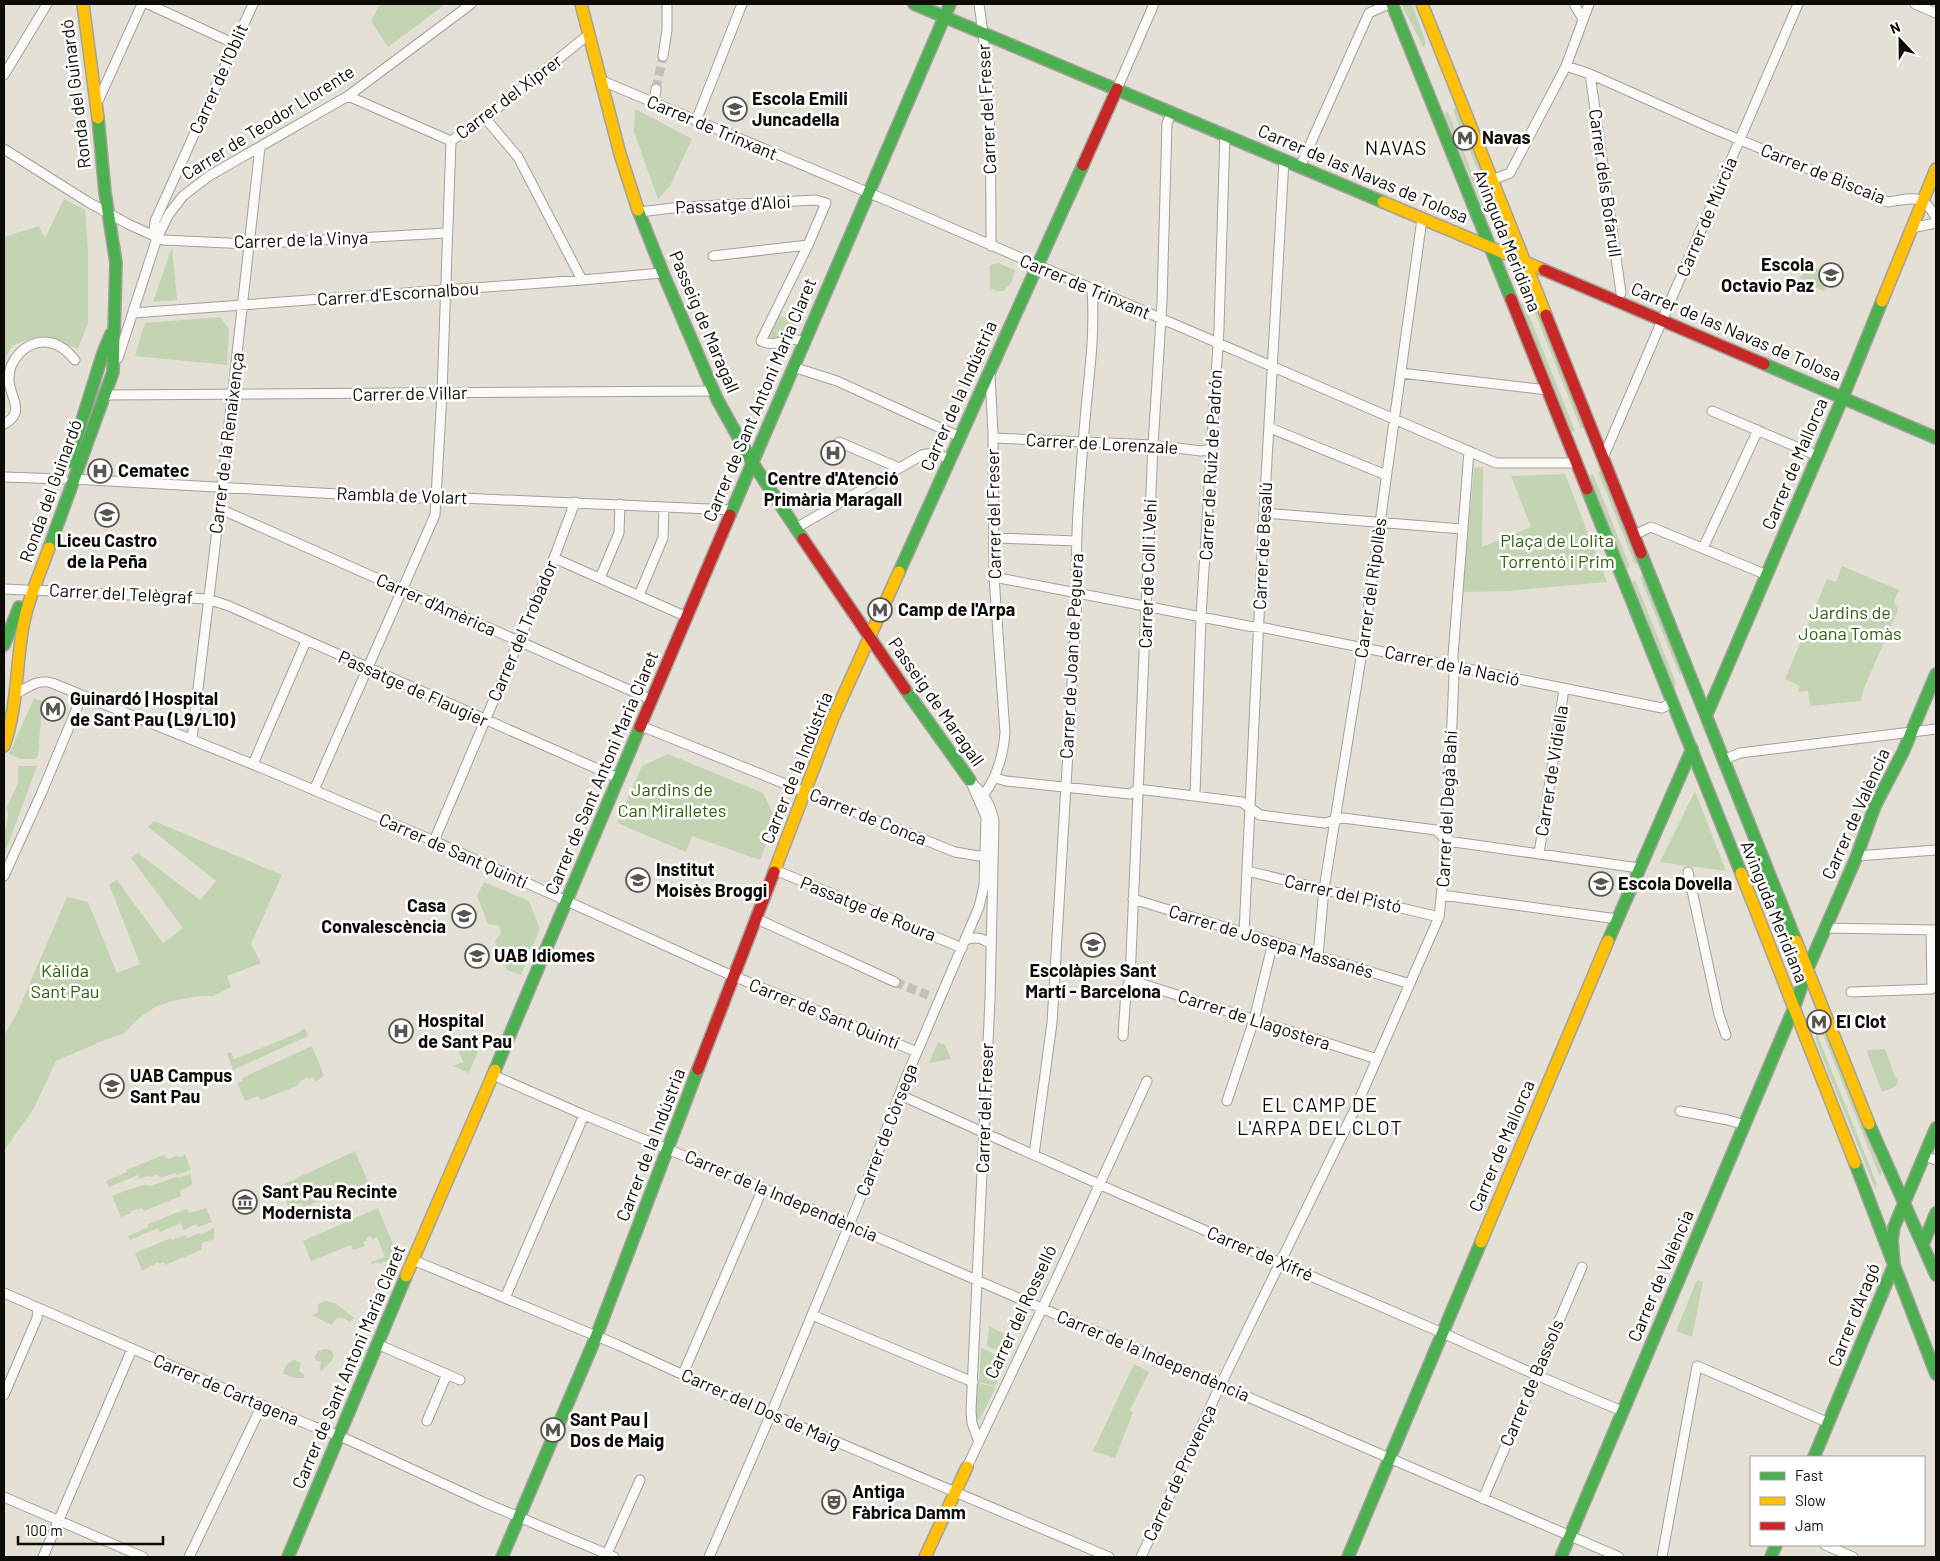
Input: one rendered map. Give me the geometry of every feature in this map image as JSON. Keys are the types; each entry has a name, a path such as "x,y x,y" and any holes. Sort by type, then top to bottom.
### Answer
{"main road":[{"name":"Ronda del Guinardó","path":"83,4 97,104 105,192 116,263 113,372"},
{"name":"Passeig de Maragall","path":"581,4 620,154 662,273 714,391 752,462 870,639 970,780"},
{"name":"Carrer de las Navas de Tolosa","path":"914,4 1225,134 1936,438"},
{"name":"Carrer de Sant Antoni Maria Claret","path":"288,1557 752,462 950,4"},
{"name":"Avinguda Meridiana","path":"1388,4 1491,247 1692,749 1936,1374"},
{"name":"Avinguda Meridiana","path":"1422,4 1884,1158 1936,1275"},
{"name":"Carrer de la Indústria","path":"502,1557 596,1337 833,718 1117,89"},
{"name":"Carrer de Mallorca","path":"1348,1557 1617,920 1843,397 1936,169"},
{"name":"Ronda del Guinardó","path":"4,645 29,590 68,479 103,353 113,328"},
{"name":"Carrer de Teodor Llorente","path":"106,395 113,372"},
{"name":"Ronda del Guinardó","path":"68,479 106,395"},
{"path":"1576,463 1603,458"},
{"name":"Ronda del Guinardó","path":"4,746 9,734 16,694 22,627 29,590"},
{"name":"Carrer de València","path":"1561,1557 1794,1008 1808,968 1857,856 1875,806 1903,752 1936,674"},
{"name":"Carrer d'Aragó","path":"1814,1456 1894,1265 1892,1240 1894,1227 1936,1128"},
{"path":"1923,1244 1936,1213"},
{"name":"Carrer del Rosselló","path":"925,1557 967,1467"}],"street":[{"path":"4,75 46,4"},
{"path":"97,104 142,4"},
{"path":"148,4 235,44"},
{"name":"Carrer de l'Oblit","path":"157,238 154,232 155,221 253,4"},
{"name":"Carrer de Teodor Llorente","path":"113,372 157,238 173,208 190,190 209,176 348,96 471,4"},
{"path":"663,56 667,30 666,4"},
{"path":"696,121 742,4"},
{"name":"Carrer del Freser","path":"979,4 983,32 991,167 991,246"},
{"name":"Carrer de la Indústria","path":"1117,89 1154,4"},
{"path":"1300,167 1369,13 1388,4"},
{"path":"1574,4 1583,18"},
{"path":"1492,180 1510,173 1566,66 1589,4"},
{"name":"Carrer de Múrcia","path":"1603,458 1798,4"},
{"path":"1915,4 1936,13"},
{"name":"Carrer del Xiprer","path":"314,790 433,522 442,393 446,233 451,141 485,118 588,35"},
{"name":"Carrer de Biscaia","path":"1566,66 1590,74 1888,202 1912,198 1922,201"},
{"name":"Carrer dels Bofarull","path":"1590,74 1621,293"},
{"name":"Carrer de Trinxant","path":"600,80 1496,463 1576,463"},
{"path":"654,103 656,89"},
{"path":"348,96 451,141"},
{"name":"Carrer de Coll i Vehí","path":"1123,1036 1126,990 1130,980 1153,445 1161,320 1168,123 1172,112"},
{"path":"485,118 518,158 582,280"},
{"name":"Carrer de Ruiz de Padrón","path":"1195,795 1201,617 1213,457 1225,134"},
{"name":"Carrer de la Renaixença","path":"192,739 220,510 260,147"},
{"path":"4,149 109,214 157,238"},
{"name":"Carrer de Besalú","path":"1244,933 1264,513 1284,160"},
{"name":"Passatge d'Aloi","path":"640,212 681,207 816,200 826,203 808,245"},
{"path":"1922,201 1929,205 1936,218"},
{"name":"Carrer del Ripollès","path":"1318,956 1324,889 1381,522 1422,219"},
{"path":"1911,228 1936,223"},
{"name":"Carrer de la Vinya","path":"157,238 249,244 446,233"},
{"path":"804,342 796,338 770,345 762,341 808,245"},
{"path":"713,256 808,245"},
{"name":"Carrer d'Escornalbou","path":"133,312 446,291 662,273"},
{"name":"Carrer de Joan de Peguera","path":"1034,1155 1052,1023 1066,788 1077,541 1090,363 1092,290"},
{"path":"4,424 12,418 16,407 15,398 7,385 12,364 21,351 30,345 40,342 54,344 66,350 74,360"},
{"path":"793,367 837,381 960,437"},
{"name":"Carrer del Freser","path":"979,1442 972,1423 994,822 992,810 984,794 995,778 1004,749 1005,733 994,577 993,438 990,368"},
{"path":"1401,373 1547,390"},
{"name":"Carrer de Villar","path":"106,395 232,396 714,391"},
{"path":"1712,411 1818,456"},
{"path":"1270,428 1386,475"},
{"path":"1703,548 1758,430"},
{"name":"Carrer de Lorenzale","path":"993,438 1083,441 1153,445 1201,451 1212,450"},
{"path":"839,442 899,468"},
{"name":"Carrer del Degà Bahí","path":"1337,1146 1377,1060 1439,917 1447,840 1453,656 1469,451"},
{"path":"796,528 929,452 937,453 950,460"},
{"name":"Rambla de Volart","path":"4,477 409,498 436,497 575,502 732,510"},
{"name":"Carrer del Trobador","path":"434,841 554,558 575,502"},
{"path":"600,578 619,532 620,504"},
{"path":"638,596 663,538 664,507"},
{"name":"Carrer d'Amèrica","path":"220,510 652,700"},
{"path":"1264,513 1462,530"},
{"path":"1634,535 1652,526 1767,575"},
{"path":"994,538 1077,541"},
{"path":"554,558 687,617"},
{"name":"Carrer de la Nació","path":"994,577 1147,605 1201,617 1259,626 1662,708 1673,702"},
{"name":"Carrer del Telègraf","path":"4,589 208,599"},
{"name":"Passatge de Flaugier","path":"208,599 229,606 618,778"},
{"path":"253,764 306,641"},
{"name":"Carrer de Sant Quintí","path":"16,694 45,680 253,764 434,841 734,977 917,1052"},
{"name":"Carrer de Vidiella","path":"1539,854 1564,689"},
{"path":"4,876 79,703 85,696"},
{"name":"Carrer de Conca","path":"640,726 954,852 985,857"},
{"path":"1724,760 1740,753 1936,729"},
{"path":"995,778 1006,781 1130,794 1138,789 1195,795 1242,802 1260,815 1325,823 1344,818 1436,830 1447,840 1640,868"},
{"name":"Passeig de Maragall","path":"970,780 984,794"},
{"name":"Carrer de Còrsega","path":"709,1557 850,1225 917,1052 980,907 983,893 986,816 970,780"},
{"path":"1857,856 1936,850"},
{"name":"Passatge de Roura","path":"775,870 964,944 972,937 982,938 991,944"},
{"name":"Carrer del Pistó","path":"1247,872 1439,917"},
{"path":"1688,872 1719,1015 1726,1034"},
{"path":"1442,894 1617,920"},
{"name":"Carrer de Josepa Massanés","path":"1133,899 1410,984"},
{"path":"757,919 895,982"},
{"path":"1825,928 1933,930 1932,989 1851,992"},
{"path":"1227,1101 1254,1020 1273,942"},
{"name":"Carrer de Llagostera","path":"1130,980 1377,1060"},
{"path":"930,996 939,1000"},
{"name":"Carrer de la Independència","path":"493,1076 584,1116 850,1225 978,1282 1619,1557"},
{"name":"Carrer del Rosselló","path":"967,1467 1147,1081"},
{"name":"Carrer de Xifré","path":"900,1095 1099,1184 1443,1333 1536,1376 1622,1411"},
{"path":"1680,1111 1745,1125"},
{"path":"505,1298 584,1116"},
{"name":"Carrer de Provença","path":"1140,1557 1220,1386 1337,1146"},
{"path":"1925,1156 1936,1160"},
{"path":"683,1374 762,1188"},
{"name":"Carrer del Dos de Maig","path":"413,1260 1109,1557"},
{"name":"Carrer de Bassols","path":"1483,1499 1582,1267"},
{"name":"Carrer de Cartagena","path":"4,1293 262,1406 340,1436 519,1518 611,1556"},
{"path":"4,1394 37,1318 38,1308"},
{"path":"812,1315 973,1382"},
{"path":"378,1344 460,1380"},
{"path":"43,1557 132,1349"},
{"path":"1662,1557 1697,1366 1829,1423"},
{"path":"427,1421 447,1374"},
{"path":"189,1557 262,1406"},
{"path":"611,1556 640,1480"},
{"path":"4,1497 143,1557"},
{"path":"1827,1546 1853,1557"}],"green space":[{"path":"380,4 442,4 443,6 388,47 371,21"},
{"path":"1401,4 1412,4 1426,43 1424,48"},
{"path":"1456,108 1499,213 1494,211 1453,110"},
{"path":"635,109 692,139 670,186 658,199 634,132"},
{"path":"1448,112 1486,208 1482,206 1444,113"},
{"path":"64,199 85,210 88,250 88,323 78,349 53,340 31,338 12,346 6,357 4,377 4,237 39,226 45,238"},
{"path":"172,247 177,300 153,302"},
{"path":"998,263 1015,270 1011,283 1003,291 995,291 990,288 990,265"},
{"path":"1806,264 1830,274 1824,291 1799,281"},
{"path":"1520,303 1525,305 1575,431 1572,432"},
{"path":"1533,308 1537,310 1584,427 1581,429"},
{"path":"779,315 799,323 793,332 770,341 767,340"},
{"path":"220,317 229,329 227,365 135,356 145,323"},
{"name":"Plaça de Lolita Torrentó i Prim","path":"1483,467 1482,547 1531,527 1511,476 1565,474 1607,582 1508,591 1463,592 1474,468"},
{"path":"1602,471 1639,563 1635,564 1598,472"},
{"path":"1593,474 1630,567 1626,568 1589,476"},
{"name":"Jardins de Joana Tomàs","path":"1842,566 1899,590 1894,601 1898,610 1864,688 1861,701 1810,706 1808,691 1798,692 1800,686 1785,679 1827,579 1836,582"},
{"path":"1644,576 1681,671 1680,676 1640,577"},
{"path":"1635,580 1676,683 1674,688 1632,581"},
{"path":"34,698 46,703 41,722 38,756 35,759 20,759 9,754"},
{"name":"Jardins de Can Miralletes","path":"668,754 763,793 776,819 760,860 692,836 686,852 617,823 642,766"},
{"path":"18,766 37,766 5,853 4,834 8,817 7,807 18,783"},
{"path":"1695,791 1726,871 1660,862"},
{"name":"Kàlida Sant Pau","path":"154,821 282,875 251,944 261,963 227,976 231,987 213,996 199,996 172,1001 155,1007 139,1018 123,1034 56,1061 34,1108 4,1151 4,1036 17,1013 67,897 88,902 117,973 140,964 109,884 117,880 163,943 183,928 131,858 138,853 200,900 216,881 148,827"},
{"path":"484,882 529,901 540,929 521,975 507,970 495,941 501,933 499,926 488,924 477,896"},
{"path":"1822,1022 1882,1172 1880,1177 1820,1027"},
{"path":"305,1028 308,1036 233,1070 227,1053 231,1052 234,1059 296,1034"},
{"path":"1817,1034 1877,1184 1875,1189 1815,1039"},
{"path":"474,1036 484,1037 469,1073 453,1066 463,1062 457,1047 447,1050 446,1046 454,1041 463,1042"},
{"path":"938,1042 945,1045 951,1059 929,1063"},
{"path":"312,1046 324,1076 315,1082 313,1077 308,1079 307,1077 298,1083 299,1085 261,1100 258,1096 245,1101 237,1083 243,1081 242,1078"},
{"path":"1885,1049 1898,1081 1895,1087 1882,1092 1866,1050"},
{"path":"355,1151 368,1182 358,1189 356,1184 352,1186 351,1184 342,1190 343,1193 304,1207 300,1203 289,1208 280,1186"},
{"path":"185,1154 191,1170 177,1175 175,1173 161,1178 156,1174 152,1177 147,1176 139,1179 138,1175 109,1187 106,1181 127,1172 126,1170 164,1155 168,1159 176,1156 182,1157"},
{"path":"191,1174 192,1185 180,1191 181,1196 144,1211 142,1208 131,1211 131,1213 121,1217 112,1196 144,1185 151,1186"},
{"path":"206,1208 212,1222 198,1227 197,1224 183,1230 181,1223 160,1232 158,1228 130,1240 128,1236 149,1227 148,1224 186,1209 190,1213"},
{"path":"378,1208 398,1256 380,1264 378,1262 372,1264 371,1262 385,1257 377,1237 372,1239 371,1236 366,1238 367,1241 363,1242 365,1246 353,1250 351,1245 311,1261 303,1241"},
{"path":"214,1228 214,1239 202,1243 201,1250 165,1265 164,1262 159,1264 158,1262 142,1271 135,1253 171,1238 172,1240 185,1235 187,1238 200,1233 201,1235"},
{"path":"1697,1280 1703,1282 1692,1337 1676,1331"},
{"path":"325,1301 335,1303 354,1318 349,1322 342,1318 337,1319 332,1325 311,1315 318,1313 318,1304"},
{"path":"989,1326 1010,1337 1003,1353 987,1346"},
{"path":"981,1348 1006,1359 995,1386 979,1382"},
{"path":"324,1349 331,1350 334,1355 331,1362 321,1371 321,1362 314,1358 318,1351"},
{"path":"294,1360 301,1363 299,1371 304,1374 304,1378 296,1378 284,1374 283,1371 288,1363"},
{"path":"1134,1364 1149,1372 1130,1410 1133,1413 1115,1458 1093,1451"},
{"path":"977,1383 996,1387 981,1417 977,1421 975,1420"}],"tunnel":[{"path":"656,89 663,56"},
{"path":"895,982 930,996"}],"traffic: fast":[{"path":"914,4 1383,202"},
{"path":"730,515 950,4"},
{"path":"1392,4 1511,299"},
{"path":"49,548 113,372 116,263 105,192 98,118"},
{"path":"899,572 1083,165"},
{"path":"638,210 717,399 752,462 803,539"},
{"path":"1706,716 1843,397 1882,301"},
{"path":"69,462 103,353 111,334"},
{"path":"1764,364 1936,438"},
{"path":"1587,489 1741,873"},
{"path":"1641,553 1796,941"},
{"path":"4,645 19,607"},
{"path":"1808,968 1856,858 1875,806 1903,752 1936,674"},
{"path":"905,689 970,780"},
{"path":"495,1070 640,727"},
{"path":"1608,941 1692,749"},
{"path":"1794,1008 1808,968"},
{"path":"1561,1557 1794,1008"},
{"path":"502,1557 596,1337 698,1069"},
{"path":"1869,1124 1936,1275"},
{"path":"1936,1128 1894,1227 1892,1240 1894,1265 1936,1374"},
{"path":"1814,1456 1894,1265 1855,1163"},
{"path":"1923,1244 1936,1213"},
{"path":"1348,1557 1481,1242"},
{"path":"288,1557 406,1276"},
{"path":"1771,1557 1776,1546"}],"traffic: slow":[{"path":"83,4 98,118"},
{"path":"581,4 620,154 638,210"},
{"path":"1422,4 1546,315"},
{"path":"1882,301 1936,169"},
{"path":"1383,202 1544,270"},
{"path":"4,746 14,704 24,622 49,548"},
{"path":"774,872 833,718 899,572"},
{"path":"1741,873 1855,1163"},
{"path":"1481,1242 1608,941"},
{"path":"1796,941 1869,1124"},
{"path":"406,1276 495,1070"},
{"path":"925,1557 967,1467"}],"traffic: jam":[{"path":"1083,165 1117,89"},
{"path":"1544,270 1764,364"},
{"path":"1511,299 1587,489"},
{"path":"1546,315 1641,553"},
{"path":"640,727 730,515"},
{"path":"803,539 905,689"},
{"path":"698,1069 774,872"}],"place":[{"name":"Escola Emili Juncadella","path":"735,109"},
{"name":"Navas","path":"1465,138"},
{"name":"Escola Octavio Paz","path":"1831,275"},
{"name":"Centre d'Atenció Primària Maragall","path":"833,453"},
{"name":"Cematec","path":"100,471"},
{"name":"Liceu Castro de la Peña","path":"107,515"},
{"name":"Camp de l'Arpa","path":"880,610"},
{"name":"Guinardó | Hospital de Sant Pau (L9/L10)","path":"53,709"},
{"name":"Institut Moisès Broggi","path":"638,880"},
{"name":"Escola Dovella","path":"1601,884"},
{"name":"Casa Convalescència","path":"464,916"},
{"name":"Escolàpies Sant Martí - Barcelona","path":"1093,945"},
{"name":"UAB Idiomes","path":"477,956"},
{"name":"El Clot","path":"1819,1022"},
{"name":"Hospital de Sant Pau","path":"401,1031"},
{"name":"UAB Campus Sant Pau","path":"112,1086"},
{"name":"Sant Pau Recinte Modernista","path":"245,1202"},
{"name":"Sant Pau | Dos de Maig","path":"553,1430"},
{"name":"Antiga Fàbrica Damm","path":"834,1502"}],"district":[{"name":"NAVAS","path":"1396,148"},
{"name":"EL CAMP DE L'ARPA DEL CLOT","path":"1320,1116"}]}
